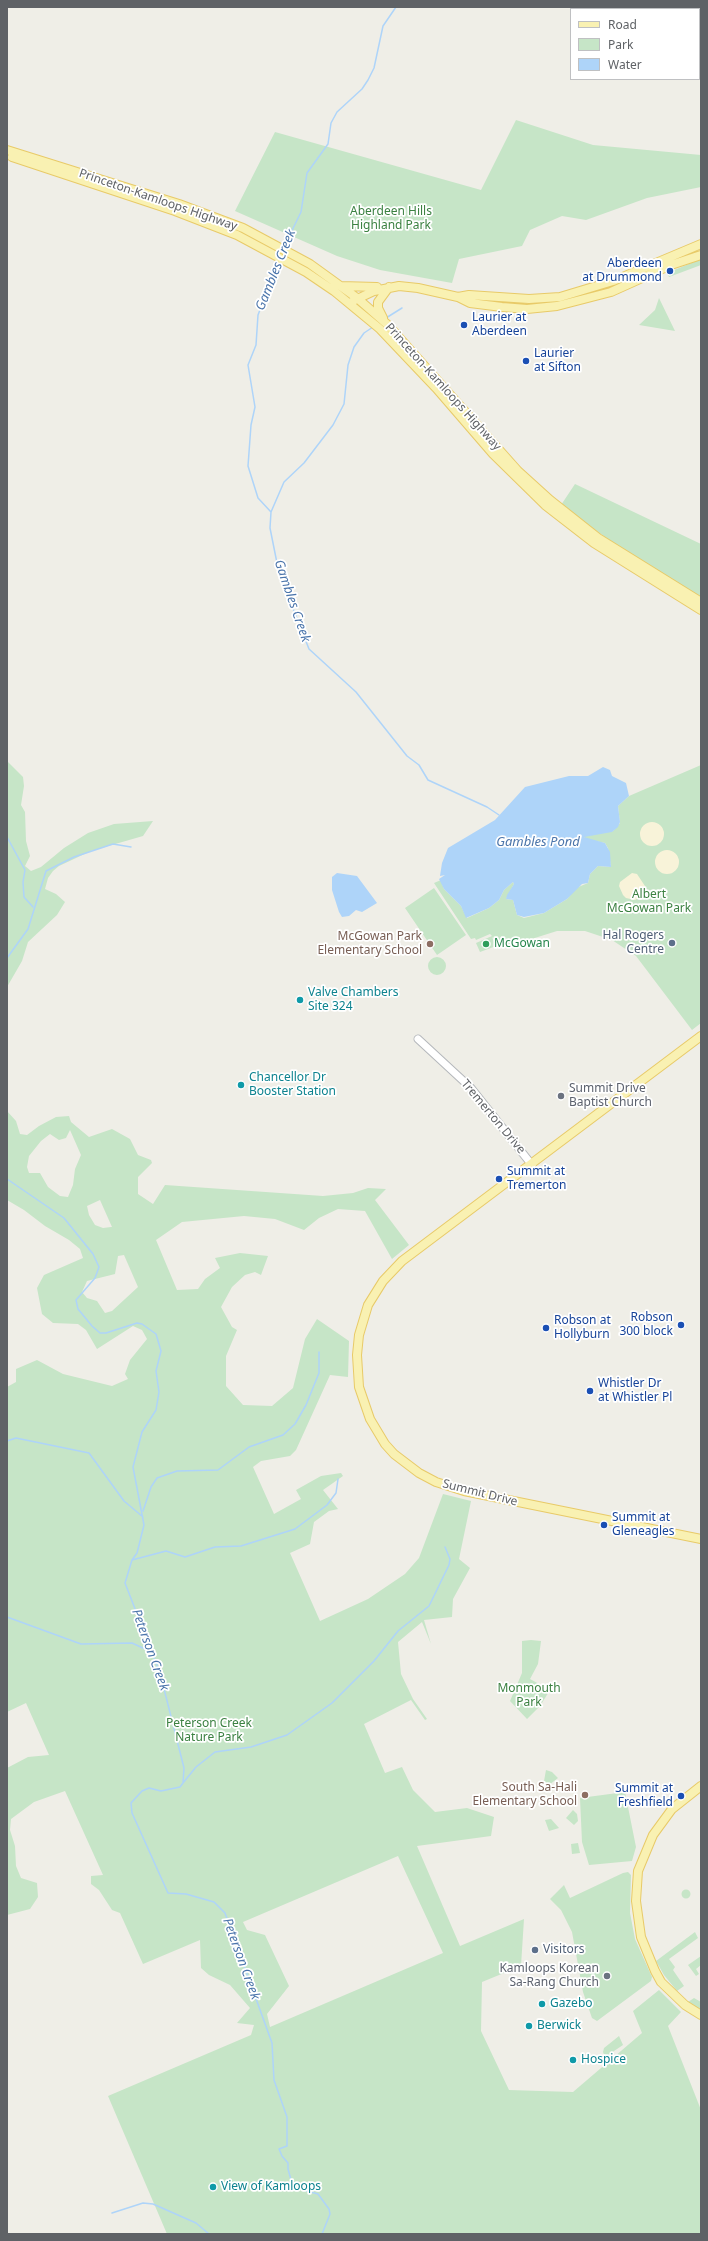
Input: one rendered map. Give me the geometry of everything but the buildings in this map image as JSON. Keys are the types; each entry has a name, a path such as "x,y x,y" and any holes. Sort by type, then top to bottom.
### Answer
{"main road":[{"name":"Princeton-Kamloops Highway","path":"7,150 179,204 242,228 310,264 357,298 388,325 518,471 550,500 598,538 701,602"},
{"name":"Princeton-Kamloops Highway","path":"7,156 175,211 237,235 306,272 349,303 398,347 494,454 545,505 594,543 701,610"},
{"path":"458,297 469,295 529,299 560,297 613,281 701,244"},
{"path":"341,286 418,288 458,297 470,303 502,308 557,306 611,292 671,265 701,255"},
{"path":"349,303 357,298 387,287"},
{"path":"387,287 378,302 380,313 388,325"},
{"name":"Summit Drive","path":"701,1031 530,1163 496,1192 486,1197 402,1261 383,1281 368,1305 359,1335 357,1369 359,1387 365,1409 375,1429 385,1444 400,1459 436,1482 464,1491 701,1539"},
{"name":"Summit Drive","path":"530,1163 701,1036"},
{"path":"701,1786 675,1806 653,1835 638,1871 636,1901 641,1937 655,1972 661,1982 685,2005 701,2014"}],"street":[{"name":"Tremerton Drive","path":"418,1038 471,1088 530,1163"}],"green space":[{"name":"Aberdeen Hills Highland Park","path":"516,120 593,145 701,155 701,187 647,198 586,220 562,216 530,230 522,246 459,259 452,283 380,270 337,256 235,211 275,132 481,190"},
{"path":"701,259 701,265 669,277 667,273"},
{"path":"659,298 675,331 639,325 655,310"},
{"path":"575,484 701,544 701,598 616,545 561,505"},
{"path":"7,761 23,777 24,786 21,805 25,812 26,841 30,856 25,866 31,871 41,867 64,848 88,833 114,824 153,821 143,836 91,851 59,866 53,871 48,878 45,889 56,894 65,902 57,915 28,942 22,961 7,987"},
{"name":"Albert McGowan Park","path":"701,765 701,1023 692,1030 636,956 612,940 585,931 557,931 503,948 492,937 496,946 480,952 476,943 492,936 490,934 476,940 475,938 471,939 434,883 441,880 444,889 461,906 467,918 489,908 499,900 504,890 513,882 514,884 506,899 513,900 517,915 524,918 544,913 567,899 576,888 588,883 590,874 598,866 611,867 608,848 605,843 585,839 584,836 613,831 620,823 618,806 629,796"},
{"path":"434,888 466,935 437,955 405,908"},
{"path":"437,957 443,960 446,966 443,972 437,975 431,972 428,966 431,960"},
{"name":"Peterson Creek Nature Park","path":"7,1111 16,1121 20,1134 27,1135 39,1126 56,1117 69,1116 71,1122 89,1137 112,1129 130,1139 138,1155 151,1160 152,1163 138,1177 138,1194 153,1204 165,1185 323,1196 353,1193 368,1188 386,1189 375,1200 409,1245 392,1259 365,1211 338,1209 319,1218 304,1230 275,1219 244,1216 182,1222 156,1240 177,1290 198,1289 205,1279 220,1268 215,1258 240,1253 268,1256 261,1275 255,1272 245,1275 232,1287 221,1307 232,1327 237,1330 226,1356 226,1386 243,1405 272,1406 293,1388 305,1339 317,1319 349,1341 348,1377 330,1375 296,1450 290,1456 261,1461 253,1467 274,1514 301,1499 296,1490 321,1476 341,1473 343,1476 323,1490 338,1509 329,1511 314,1522 310,1544 290,1553 320,1621 368,1599 405,1574 419,1558 443,1494 471,1501 459,1559 470,1568 453,1599 452,1617 424,1620 431,1644 422,1622 398,1642 401,1674 413,1699 427,1719 425,1720 411,1700 364,1724 385,1773 402,1767 413,1790 435,1812 467,1808 494,1817 491,1836 417,1846 460,1946 524,1919 521,1966 482,1982 481,2031 509,2090 573,2092 642,2033 633,2011 659,1990 681,2012 668,2026 701,2110 701,2234 167,2234 108,2096 251,2035 254,2025 237,2023 250,2008 230,1985 209,1975 201,1968 200,1940 143,1964 120,1913 112,1910 99,1890 91,1884 91,1876 103,1875 65,1791 34,1802 11,1819 10,1830 15,1846 16,1866 21,1878 37,1883 38,1897 30,1909 7,1915 7,1768 28,1757 49,1755 26,1703 7,1712 7,1387 16,1382 16,1369 37,1360 63,1374 112,1386 128,1379 125,1374 130,1360 147,1339 142,1330 133,1326 97,1349 86,1330 78,1324 53,1323 42,1314 37,1288 44,1275 83,1258 80,1249 69,1240 45,1226 24,1210 7,1200","holes":["70,1130 81,1155 75,1169 73,1185 68,1197 60,1196 48,1187 40,1173 29,1173 27,1167 29,1156 41,1141 50,1134 59,1140 66,1138","100,1200 112,1227 103,1228 95,1225 89,1215 87,1206","124,1255 138,1287 112,1311 105,1313 97,1301 87,1298 82,1292 87,1281 115,1274 118,1256","398,1856 443,1953 270,2027 267,2014 289,1986 265,1935 247,1930 243,1922"]},
{"name":"Monmouth Park","path":"522,1641 541,1641 538,1664 530,1679 550,1690 540,1706 527,1719 510,1701 522,1673"},
{"path":"546,1770 552,1772 558,1778 549,1785 544,1781"},
{"path":"625,1792 636,1847 632,1861 589,1865 582,1842 580,1798"},
{"path":"573,1810 577,1814 578,1821 574,1825 566,1818"},
{"path":"551,1819 559,1828 549,1831 545,1820"},
{"path":"578,1843 580,1853 572,1854 571,1844"},
{"path":"628,1872 631,1875 630,1913 635,1939 652,1977 651,1981 597,2021 592,2018 583,1992 572,1932 561,1910 550,1899 564,1885 570,1898"},
{"path":"684,1890 688,1890 690,1894 688,1898 684,1898 682,1896 682,1892"},
{"path":"695,1932 698,1938 669,1959 675,1967 673,1970 684,1986 677,1991 664,1975 656,1961"},
{"path":"701,1956 701,1965 696,1969 699,1974 696,1976 688,1965"},
{"path":"694,1998 701,2002 701,2012 688,2002"},
{"path":"619,2036 623,2045 605,2057 603,2052 604,2048"}],"sand":[{"path":"652,822 657,823 663,829 663,839 657,845 652,846 647,845 641,839 640,834 641,829 647,823"},
{"path":"662,850 672,850 679,857 679,867 672,874 662,874 655,867 655,857"},
{"path":"632,873 637,874 645,886 642,896 635,900 626,898 619,886 620,882"}],"water":[{"name":"Gambles Pond","path":"603,767 610,770 612,776 626,783 629,796 618,806 620,822 618,827 612,832 584,837 605,843 610,852 611,867 598,866 590,874 588,883 582,884 567,899 544,913 524,917 517,915 513,900 506,899 514,884 513,882 504,890 499,900 489,908 466,918 461,906 444,889 439,879 445,875 440,876 442,863 448,848 495,820 525,787 569,776 588,776"},
{"path":"337,873 357,876 377,903 362,912 356,910 349,916 342,917 332,890 332,877"}],"waterway":[{"name":"Gambles Creek","path":"284,247 301,212 307,173 328,144 331,123 337,112 362,89 368,80 374,68 383,26 396,7"},
{"name":"Gambles Creek","path":"271,512 258,498 248,466 251,425 255,407 248,365 256,345 258,315 266,294 274,281 280,262"},
{"path":"386,318 402,308"},
{"name":"Gambles Creek","path":"373,327 364,333 354,347 348,365 344,404 333,425 304,463 284,482 271,512 270,528 279,573 309,649 356,692 407,756 419,765 428,780 487,807 499,815"},
{"name":"Peterson Creek","path":"7,837 25,870 23,882 24,897 33,907"},
{"path":"7,958 28,929 46,871 74,857 113,844 131,847"},
{"name":"Peterson Creek","path":"7,1179 64,1218 93,1254 99,1267 95,1278 76,1300 78,1309 92,1326 100,1333 106,1333 137,1323 142,1324 156,1334 161,1351 156,1371 159,1392 156,1410 142,1432 133,1467 144,1525 137,1553 132,1560 125,1583 160,1673 184,1768 183,1783 180,1787 161,1791 149,1788 142,1791 131,1803 132,1813 168,1893 186,1894 214,1902 225,1913 272,2043 274,2080 287,2117 287,2146 279,2149 282,2156 288,2163 288,2169 293,2187 318,2194 329,2209 330,2214 322,2234"},
{"path":"143,1511 151,1487 157,1478 177,1471 218,1470 249,1447 283,1435 295,1424 306,1405 319,1373 319,1352"},
{"path":"7,1441 16,1438 89,1453 124,1501 143,1517"},
{"path":"132,1560 166,1551 185,1557 215,1547 241,1546 295,1529 327,1505 336,1493 338,1479"},
{"path":"183,1783 196,1767 215,1752 251,1747 287,1735 332,1703 374,1661 398,1631 429,1606 449,1565 450,1559 445,1547"},
{"path":"7,1617 81,1644 132,1643 145,1649 154,1657"},
{"path":"112,2213 143,2203 153,2204 196,2223 209,2234"}],"place":[{"name":"Aberdeen at Drummond","path":"670,271"},
{"name":"Laurier at Aberdeen","path":"464,325"},
{"name":"Laurier at Sifton","path":"526,361"},
{"name":"Hal Rogers Centre","path":"672,943"},
{"name":"McGowan Park Elementary School","path":"430,944"},
{"name":"McGowan","path":"486,944"},
{"name":"Valve Chambers Site 324","path":"300,1000"},
{"name":"Chancellor Dr Booster Station","path":"241,1085"},
{"name":"Summit Drive Baptist Church","path":"561,1096"},
{"name":"Summit at Tremerton","path":"499,1179"},
{"name":"Robson 300 block","path":"681,1325"},
{"name":"Robson at Hollyburn","path":"546,1328"},
{"name":"Whistler Dr at Whistler Pl","path":"590,1391"},
{"name":"Summit at Gleneagles","path":"604,1525"},
{"name":"South Sa-Hali Elementary School","path":"585,1795"},
{"name":"Summit at Freshfield","path":"681,1796"},
{"name":"Visitors","path":"535,1950"},
{"name":"Kamloops Korean Sa-Rang Church","path":"607,1976"},
{"name":"Gazebo","path":"542,2004"},
{"name":"Berwick","path":"529,2026"},
{"name":"Hospice","path":"573,2060"},
{"name":"View of Kamloops","path":"213,2187"}]}
